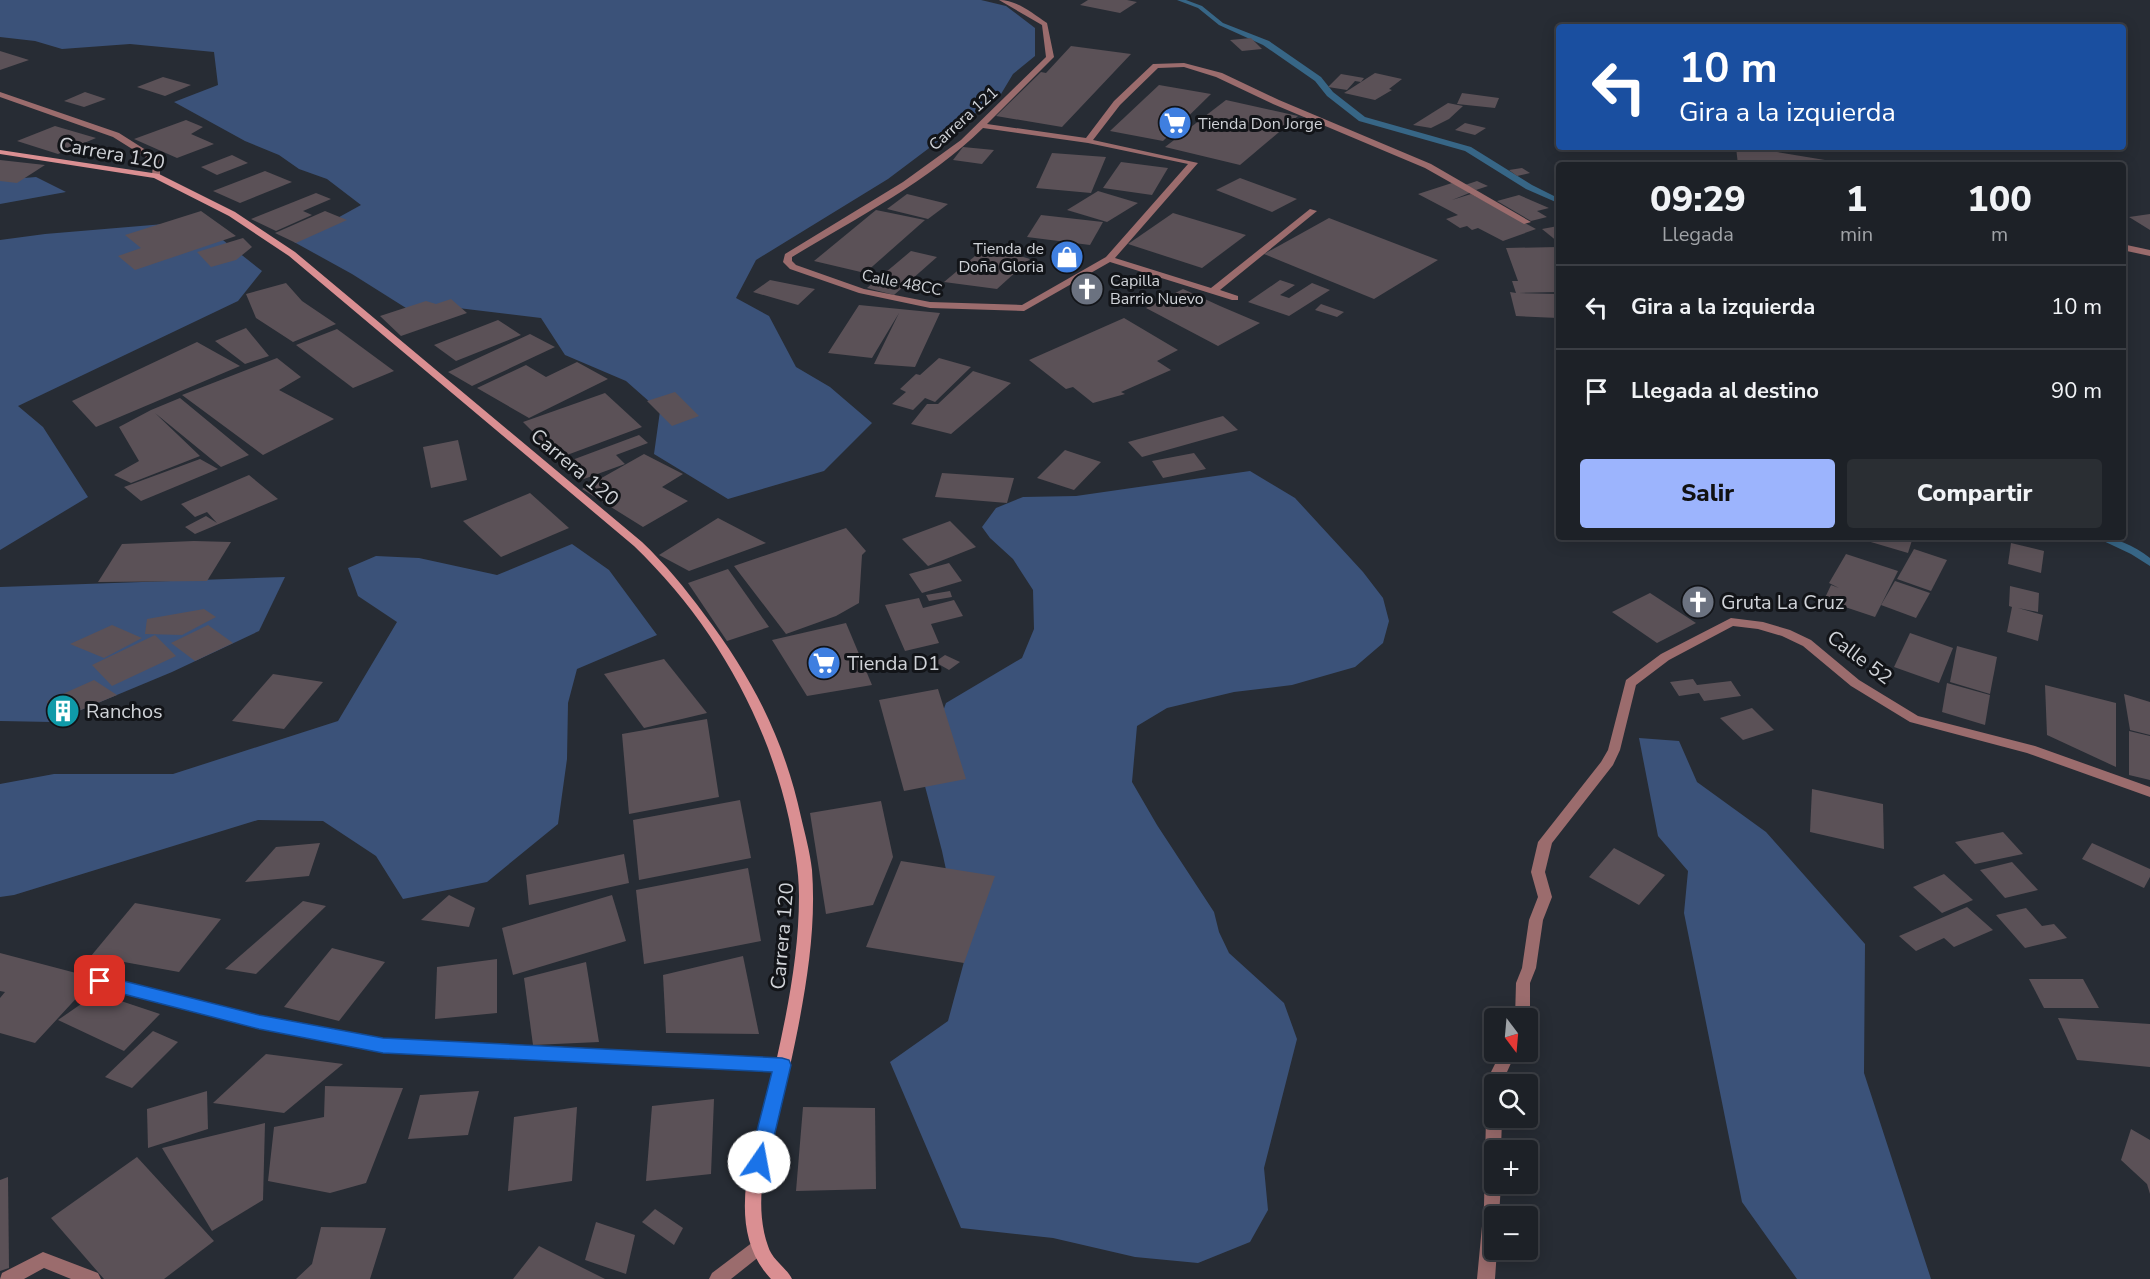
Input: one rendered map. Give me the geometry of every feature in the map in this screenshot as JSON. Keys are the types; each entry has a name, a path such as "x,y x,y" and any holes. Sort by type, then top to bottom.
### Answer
{"street":[{"name":"Carrera 121","path":"788,256 913,179 964,142 1050,57 1045,24 1015,5 1002,0"},
{"path":"1088,141 1117,103 1156,66 1184,65 1219,75 1276,102 1428,166 1527,222"},
{"path":"0,94 116,135 157,161 156,176"},
{"path":"981,125 1088,141 1194,163 1109,259 1235,298"},
{"name":"Carrera 120","path":"0,152 156,176 232,214 292,254 426,364 662,566 723,645 755,697 777,749 806,871 805,925 797,990 756,1176 755,1208 759,1247"},
{"path":"1213,291 1313,211"},
{"path":"2126,249 2150,253"},
{"name":"Calle 48CC","path":"788,256 787,262 793,267 862,291 930,305 1024,308 1109,259"},
{"name":"Calle 52","path":"1522,1008 1523,983 1529,968 1536,920 1545,897 1538,872 1545,842 1606,765 1614,750 1630,682 1665,657 1731,622 1758,625 1786,633 1807,643 1855,683 1914,719 2030,749 2150,792"},
{"path":"100,981 259,1022 383,1046 782,1065"},
{"path":"1486,1279 1492,1205 1494,1128"},
{"path":"718,1279 759,1247 772,1268 783,1279"},
{"path":"8,1279 43,1260 92,1279"}],"shaded area":[{"path":"0,0 981,0 1006,6 1035,28 1035,56 1013,74 1001,94 888,179 756,260 736,298 769,316 796,367 830,387 872,423 824,471 728,499 654,454 660,411 626,381 565,355 541,318 458,308 406,308 352,274 294,242 361,205 327,179 299,169 279,155 245,141 174,102 218,85 214,52 130,44 62,49 35,41 0,37"},
{"path":"36,177 66,192 0,204 0,180"},
{"path":"188,222 214,233 262,271 238,301 18,406 43,427 88,497 0,550 0,240"},
{"path":"1250,471 1295,498 1363,572 1383,598 1389,621 1383,643 1355,667 1292,685 1234,692 1167,708 1137,726 1132,782 1214,912 1219,932 1229,953 1284,1003 1297,1039 1264,1168 1268,1210 1250,1242 1198,1263 1135,1257 1053,1238 961,1228 890,1062 948,1021 965,958 942,851 921,771 946,703 1022,658 1034,629 1033,590 1013,559 990,538 982,527 996,508 1023,497 1076,496"},
{"path":"572,544 609,570 657,635 577,669 568,703 567,759 558,824 487,882 403,899 376,856 323,821 258,820 14,895 0,897 0,784 54,774 173,774 338,721 397,622 358,596 348,568 376,556 419,558 497,575"},
{"path":"285,577 259,631 172,672 52,722 0,721 0,587"},
{"path":"1639,738 1679,741 1697,782 1766,832 1865,944 1864,1073 1931,1279 1797,1279 1742,1202 1684,913 1688,871 1658,836"}],"building":[{"path":"1088,0 1137,2 1120,13 1080,5"},
{"path":"1251,38 1262,49 1242,51 1230,40"},
{"path":"1071,46 1131,54 1062,127 996,116 1041,72 1046,73"},
{"path":"0,51 29,60 0,70"},
{"path":"1375,73 1402,79 1389,89 1392,90 1375,100 1344,93"},
{"path":"1341,74 1364,78 1361,82 1355,81 1347,90 1328,87"},
{"path":"163,77 191,85 165,96 137,87"},
{"path":"1159,85 1211,94 1163,141 1110,131"},
{"path":"85,92 106,99 84,107 64,101"},
{"path":"1462,93 1499,98 1495,108 1457,104"},
{"path":"1226,100 1298,116 1240,165 1165,147"},
{"path":"1448,103 1463,106 1449,119 1431,128 1413,125"},
{"path":"186,120 203,127 191,134 214,144 177,158 134,139"},
{"path":"1465,123 1486,128 1475,135 1455,130"},
{"path":"55,126 96,138 58,154 17,141"},
{"path":"963,147 994,150 982,164 953,160"},
{"path":"1736,150 1764,150 1825,160 1824,162 1738,162"},
{"path":"1052,153 1106,157 1091,193 1036,188"},
{"path":"232,155 248,163 217,175 201,167"},
{"path":"0,160 45,165 17,183 0,181"},
{"path":"1121,162 1168,168 1152,195 1103,188"},
{"path":"1522,168 1530,173 1517,176 1509,170"},
{"path":"265,171 292,182 240,203 213,191"},
{"path":"1240,178 1297,199 1272,212 1216,190"},
{"path":"1477,181 1488,186 1476,190 1465,185"},
{"path":"1452,183 1472,192 1452,200 1471,194 1536,229 1503,241 1478,228 1472,230 1467,226 1460,228 1446,219 1458,215 1418,194"},
{"path":"1098,191 1138,203 1107,222 1067,210"},
{"path":"316,193 331,199 303,211 312,215 276,231 251,219"},
{"path":"907,194 948,204 928,219 887,209"},
{"path":"1519,195 1549,208 1537,211 1547,217 1531,221 1497,201"},
{"path":"876,210 925,220 865,273 814,261"},
{"path":"201,211 236,236 135,270 118,256 141,248 125,235"},
{"path":"325,211 347,220 296,243 275,233"},
{"path":"1173,213 1246,235 1202,268 1128,244"},
{"path":"2150,214 2150,230 2129,217"},
{"path":"1041,215 1103,222 1090,245 1027,237"},
{"path":"1329,218 1438,260 1374,299 1264,254"},
{"path":"1556,226 1556,240 1542,229"},
{"path":"243,238 252,247 236,260 211,267 197,252"},
{"path":"987,246 1030,259 997,289 944,282"},
{"path":"1556,247 1556,292 1519,293 1556,294 1556,318 1516,316 1510,292 1516,293 1512,281 1518,281 1506,248"},
{"path":"911,251 937,257 894,295 867,288"},
{"path":"770,280 815,289 798,305 753,292"},
{"path":"1280,280 1295,285 1280,295 1289,298 1312,283 1330,290 1289,316 1248,302"},
{"path":"286,283 302,301 336,324 293,342 256,318 246,294"},
{"path":"1183,289 1260,323 1218,346 1146,308"},
{"path":"451,299 467,313 401,336 380,316 426,301 436,304"},
{"path":"1321,304 1344,312 1337,317 1315,310"},
{"path":"859,305 940,313 915,367 874,364 899,313 872,358 828,353"},
{"path":"1124,318 1178,350 1157,361 1171,370 1121,392 1125,394 1093,403 1073,387 1066,389 1029,360"},
{"path":"498,320 521,335 456,361 434,345"},
{"path":"246,328 269,356 245,364 215,341"},
{"path":"337,329 394,371 353,388 296,345"},
{"path":"530,334 555,347 472,386 448,372"},
{"path":"197,342 240,366 96,427 72,401"},
{"path":"277,358 301,377 279,390 334,419 263,455 182,395"},
{"path":"939,358 971,367 935,402 925,398 913,410 892,404 906,392 900,389"},
{"path":"577,362 608,379 529,418 477,388 526,365 546,377"},
{"path":"973,371 1011,383 951,434 911,424 927,404 938,404"},
{"path":"675,392 699,416 672,426 647,401"},
{"path":"605,393 642,427 559,458 523,422"},
{"path":"180,398 249,455 221,467 155,413 200,456 131,483 114,475 139,461 119,427"},
{"path":"1223,416 1238,430 1142,457 1128,442"},
{"path":"639,435 648,443 616,455 625,464 581,480 564,463"},
{"path":"458,440 467,480 431,488 423,447"},
{"path":"1065,450 1101,462 1074,490 1037,478"},
{"path":"1194,453 1206,469 1163,478 1152,461"},
{"path":"644,454 683,474 662,487 688,501 643,527 582,489"},
{"path":"200,459 218,469 141,501 124,487"},
{"path":"942,473 1014,478 1007,503 935,497"},
{"path":"249,475 278,499 195,534 185,527 206,516 217,523 207,512 195,517 181,504"},
{"path":"530,493 569,528 501,557 463,521"},
{"path":"718,518 766,543 689,571 659,555"},
{"path":"950,521 976,547 928,566 902,539"},
{"path":"846,528 866,551 862,555 859,603 836,616 786,634 734,566"},
{"path":"1864,540 1912,540 1908,553"},
{"path":"231,542 207,581 98,582 122,544"},
{"path":"2011,543 2044,551 2041,573 2008,564"},
{"path":"1914,549 1947,560 1931,591 1897,579"},
{"path":"1846,554 1898,571 1875,617 1824,600 1831,585 1839,588 1829,583"},
{"path":"949,563 962,581 922,593 909,574"},
{"path":"728,569 769,627 727,641 688,583"},
{"path":"1895,581 1930,593 1916,618 1881,605"},
{"path":"2010,586 2039,593 2038,612 2018,608 2043,615 2038,641 2007,632 2012,607 2009,606"},
{"path":"950,591 952,597 929,601 926,595"},
{"path":"1650,593 1696,623 1657,643 1612,612"},
{"path":"919,598 923,608 954,600 963,616 931,624 939,643 905,651 885,605"},
{"path":"204,609 216,617 182,635 145,634 147,619"},
{"name":"Tienda D1","path":"846,623 872,685 807,696 772,640"},
{"name":"Ranchos","path":"112,625 142,638 104,658 70,644"},
{"name":"Ranchos","path":"208,625 233,643 195,661 171,643"},
{"path":"1910,633 1953,648 1939,683 1894,667"},
{"path":"155,635 176,656 112,686 92,665"},
{"path":"1957,646 1997,657 1990,694 1950,682"},
{"path":"945,655 960,662 949,670 935,662"},
{"path":"664,659 707,713 644,728 604,674"},
{"path":"273,674 323,682 284,729 232,721"},
{"path":"1693,679 1697,685 1731,681 1741,696 1704,701 1699,693 1679,696 1670,682"},
{"name":"Ranchos","path":"94,680 117,695 52,722 47,701"},
{"path":"1947,683 1990,695 1985,725 1942,712"},
{"path":"2045,685 2116,703 2116,767 2047,735"},
{"path":"938,689 966,779 904,791 879,700"},
{"path":"2124,694 2150,702 2150,735 2130,730"},
{"path":"1752,708 1774,730 1743,740 1720,718"},
{"path":"707,719 719,797 629,814 622,734"},
{"path":"2129,731 2150,736 2150,780 2129,775"},
{"path":"1812,789 1883,804 1884,849 1810,832"},
{"path":"740,800 751,858 639,880 633,820"},
{"path":"881,801 893,857 873,905 826,914 810,813"},
{"path":"2003,832 2023,854 1975,864 1955,842"},
{"path":"320,843 309,876 245,882 276,847"},
{"path":"2092,843 2150,869 2150,877 2144,888 2082,859"},
{"path":"1614,848 1665,875 1639,905 1589,877"},
{"path":"624,854 629,883 529,905 526,875"},
{"path":"901,861 995,876 964,963 866,947"},
{"path":"2012,862 2038,890 2005,898 1980,870"},
{"path":"748,868 761,941 644,964 636,890"},
{"path":"1944,874 1973,900 1942,913 1913,887"},
{"path":"449,895 475,908 469,927 421,920"},
{"path":"612,895 626,941 513,975 502,928"},
{"path":"303,901 326,906 256,974 225,969"},
{"path":"135,903 221,919 179,972 91,956"},
{"path":"1967,907 1993,930 1954,947 1944,938 1916,951 1899,936"},
{"path":"2026,908 2042,926 2054,924 2067,938 2025,948 1996,915"},
{"path":"332,948 385,962 339,1021 284,1007"},
{"path":"0,953 95,978 35,1043 0,1033 0,998 5,992 0,991"},
{"path":"743,956 759,1034 666,1033 663,975"},
{"path":"497,959 497,1013 435,1019 437,967"},
{"path":"586,962 599,1042 533,1045 524,978"},
{"path":"2029,979 2083,979 2099,1008 2044,1008"},
{"path":"97,993 160,1014 124,1051 58,1020"},
{"path":"2058,1018 2150,1024 2150,1067 2077,1060"},
{"path":"153,1031 178,1042 132,1088 105,1077"},
{"path":"266,1054 343,1064 284,1113 213,1103"},
{"path":"325,1086 403,1088 366,1183 330,1193 268,1181 274,1127 324,1117"},
{"path":"207,1091 208,1129 148,1148 147,1109"},
{"path":"479,1091 468,1135 408,1139 420,1095"},
{"path":"714,1099 711,1174 646,1181 652,1106"},
{"path":"577,1107 572,1181 508,1191 514,1117"},
{"path":"803,1107 875,1108 876,1189 796,1191"},
{"path":"265,1123 263,1200 212,1231 162,1148"},
{"path":"2131,1129 2150,1140 2150,1194 2147,1184 2121,1160"},
{"path":"137,1157 214,1241 164,1279 104,1279 51,1218"},
{"path":"8,1177 9,1268 0,1271 0,1180"},
{"path":"655,1209 683,1228 674,1245 642,1222"},
{"path":"596,1222 635,1235 626,1274 585,1260"},
{"path":"321,1227 386,1228 370,1279 296,1279 312,1264"},
{"path":"539,1246 605,1279 513,1279"}],"waterway":[{"path":"1180,0 1200,7 1221,24 1266,43 1318,79 1330,94 1362,119 1468,149 1529,187 1556,200"},
{"path":"2108,540 2135,552 2150,563"}],"place":[{"name":"Tienda Don Jorge","path":"1175,123"},
{"name":"Tienda de Doña Gloria","path":"1067,257"},
{"name":"Capilla Barrio Nuevo","path":"1087,289"},
{"name":"Gruta La Cruz","path":"1698,602"},
{"name":"Tienda D1","path":"824,663"},
{"name":"Ranchos","path":"63,711"}],"route":[{"path":"100,981 259,1022 383,1046 782,1065 759,1162"}]}
